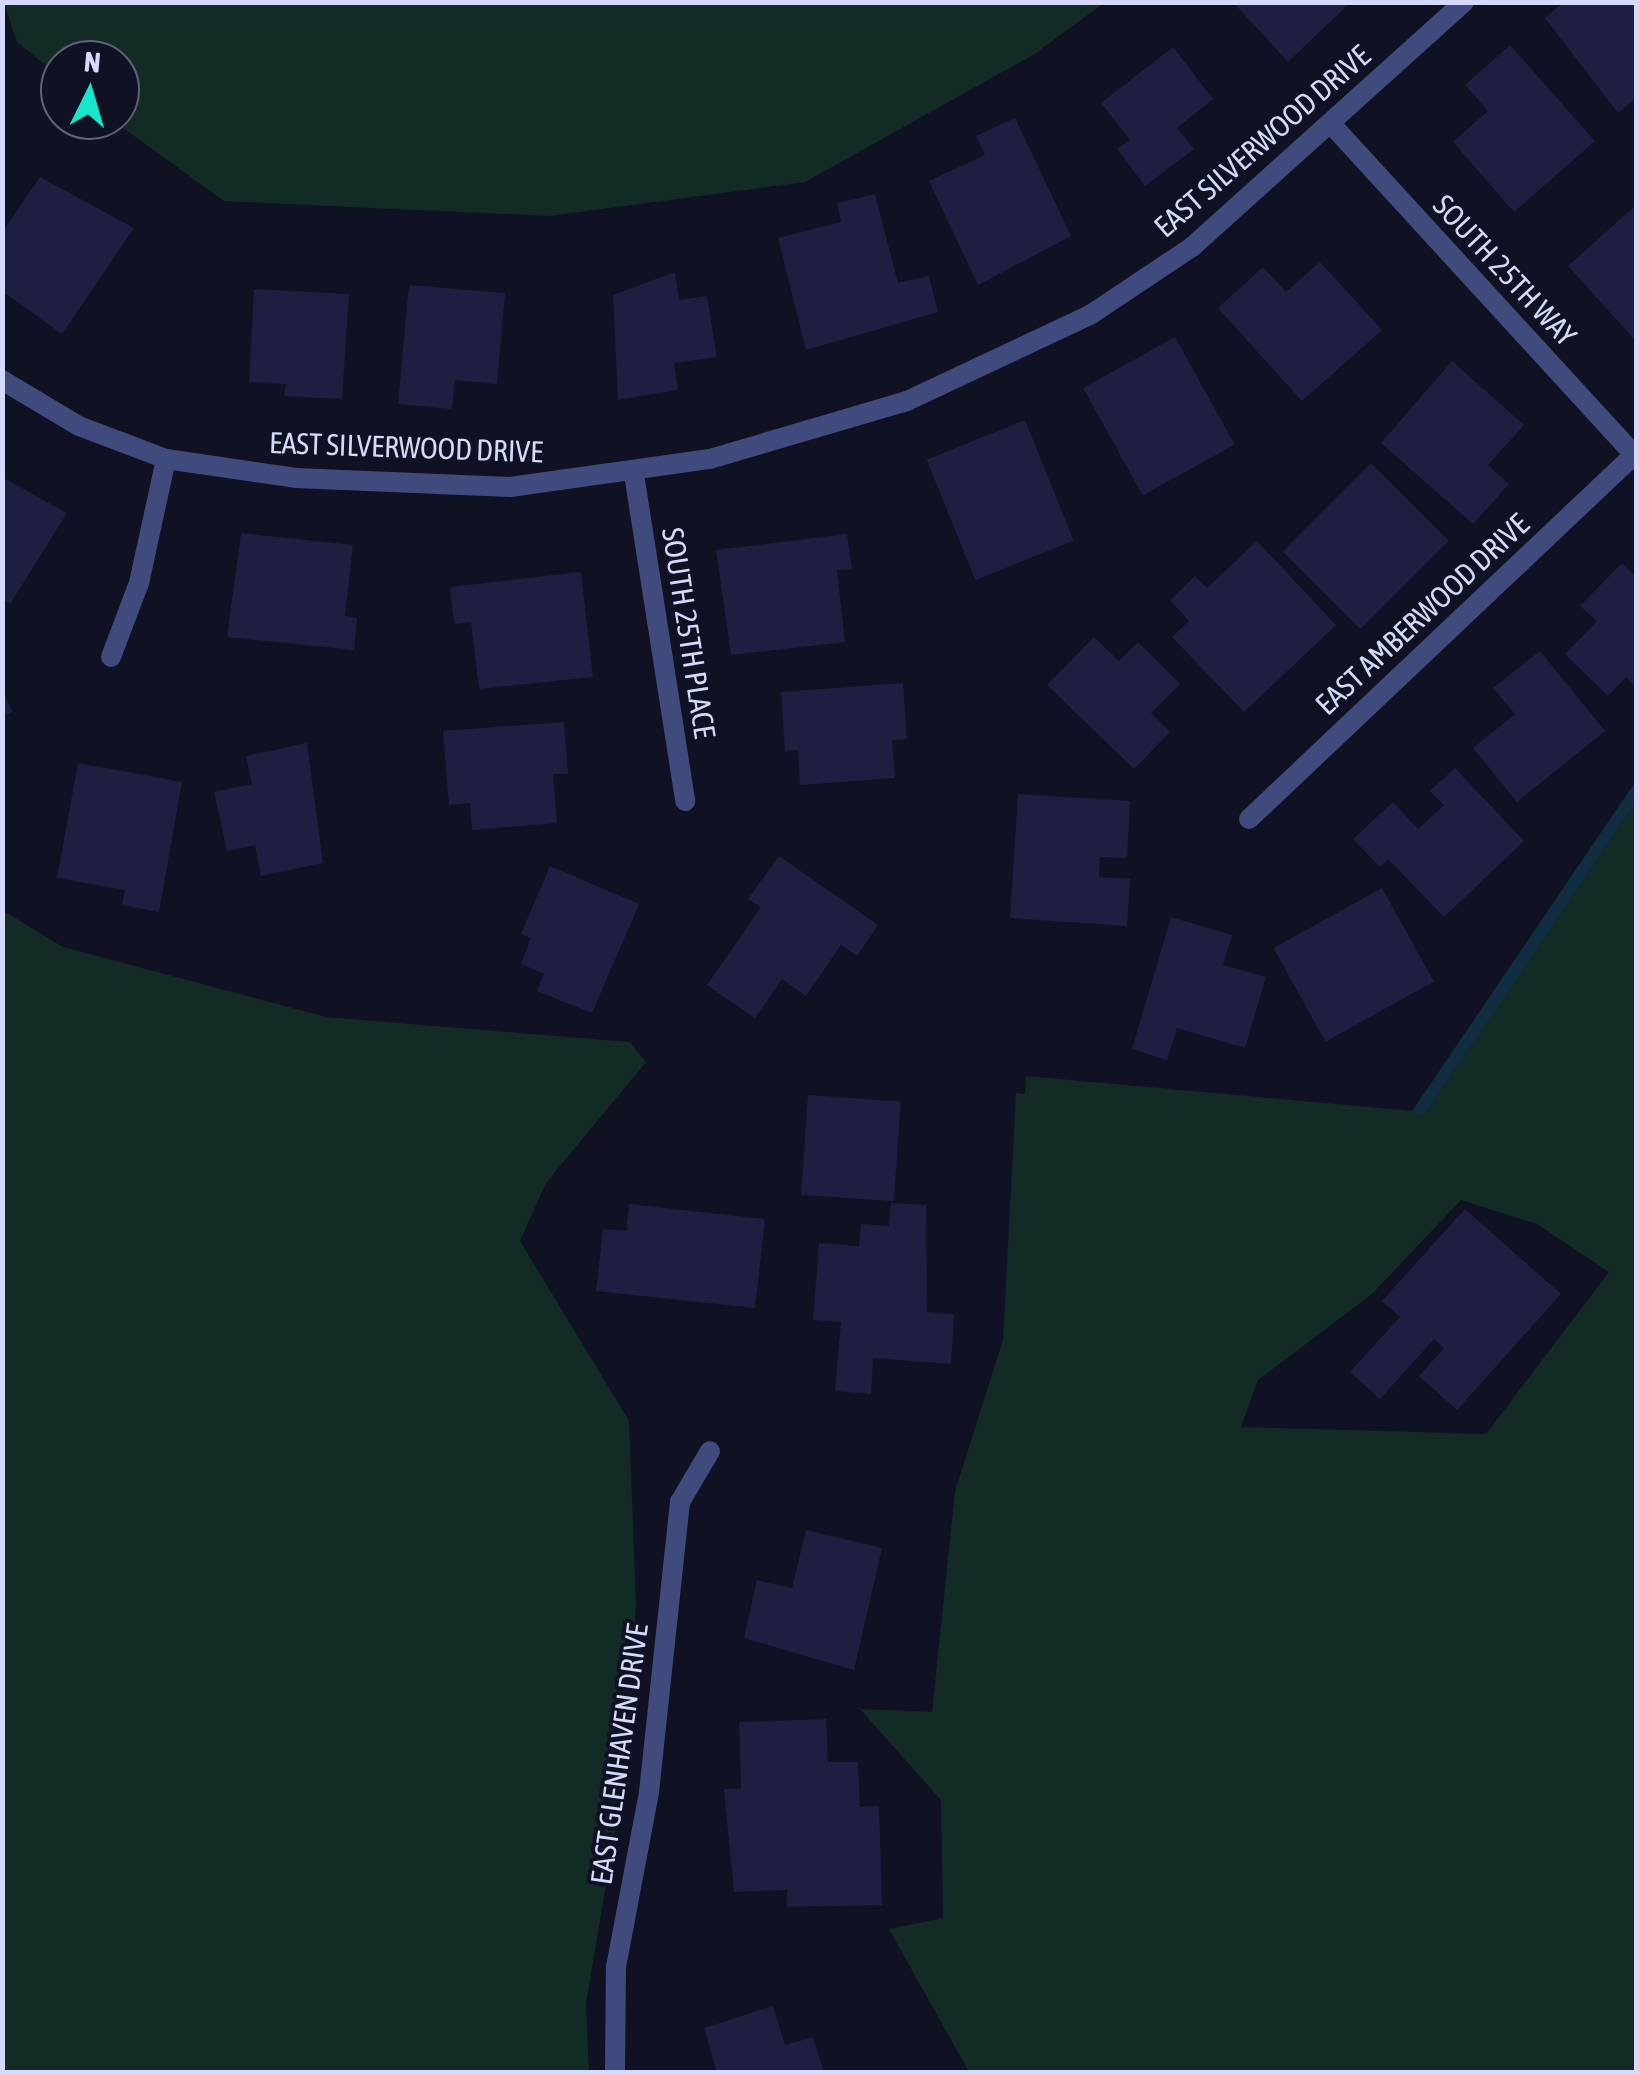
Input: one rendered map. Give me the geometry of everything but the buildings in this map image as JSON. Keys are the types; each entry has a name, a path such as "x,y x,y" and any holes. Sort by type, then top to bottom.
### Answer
{"street":[{"name":"EAST SILVERWOOD DRIVE","path":"2,380 80,426 166,460 296,478 510,487 634,474 907,402 1090,315 1192,247 1332,125 1464,2"},
{"name":"SOUTH 25TH WAY","path":"1332,125 1635,453"},
{"name":"EAST AMBERWOOD DRIVE","path":"1249,819 1635,453"},
{"path":"110,657 139,583 166,460"},
{"name":"SOUTH 25TH PLACE","path":"634,474 685,801"},
{"name":"EAST GLENHAVEN DRIVE","path":"615,2072 616,1967 649,1792 680,1502 710,1450"}],"green space":[{"path":"4,2 1104,3 1033,55 805,182 549,216 224,201 140,140 140,40 40,40 40,61 17,42"},
{"path":"1636,781 1636,2072 969,2072 889,1929 943,1918 941,1800 860,1709 932,1712 955,1491 1003,1340 1016,1093 1025,1094 1026,1076 1412,1111","holes":["1461,1200 1537,1224 1609,1272 1486,1434 1241,1427 1258,1380 1372,1294"]},
{"path":"2,910 63,947 326,1017 630,1042 646,1062 546,1183 520,1241 629,1421 636,1605 628,1756 586,2003 589,2072 3,2072"}],"waterway":[{"path":"1421,1109 1636,791"}]}
